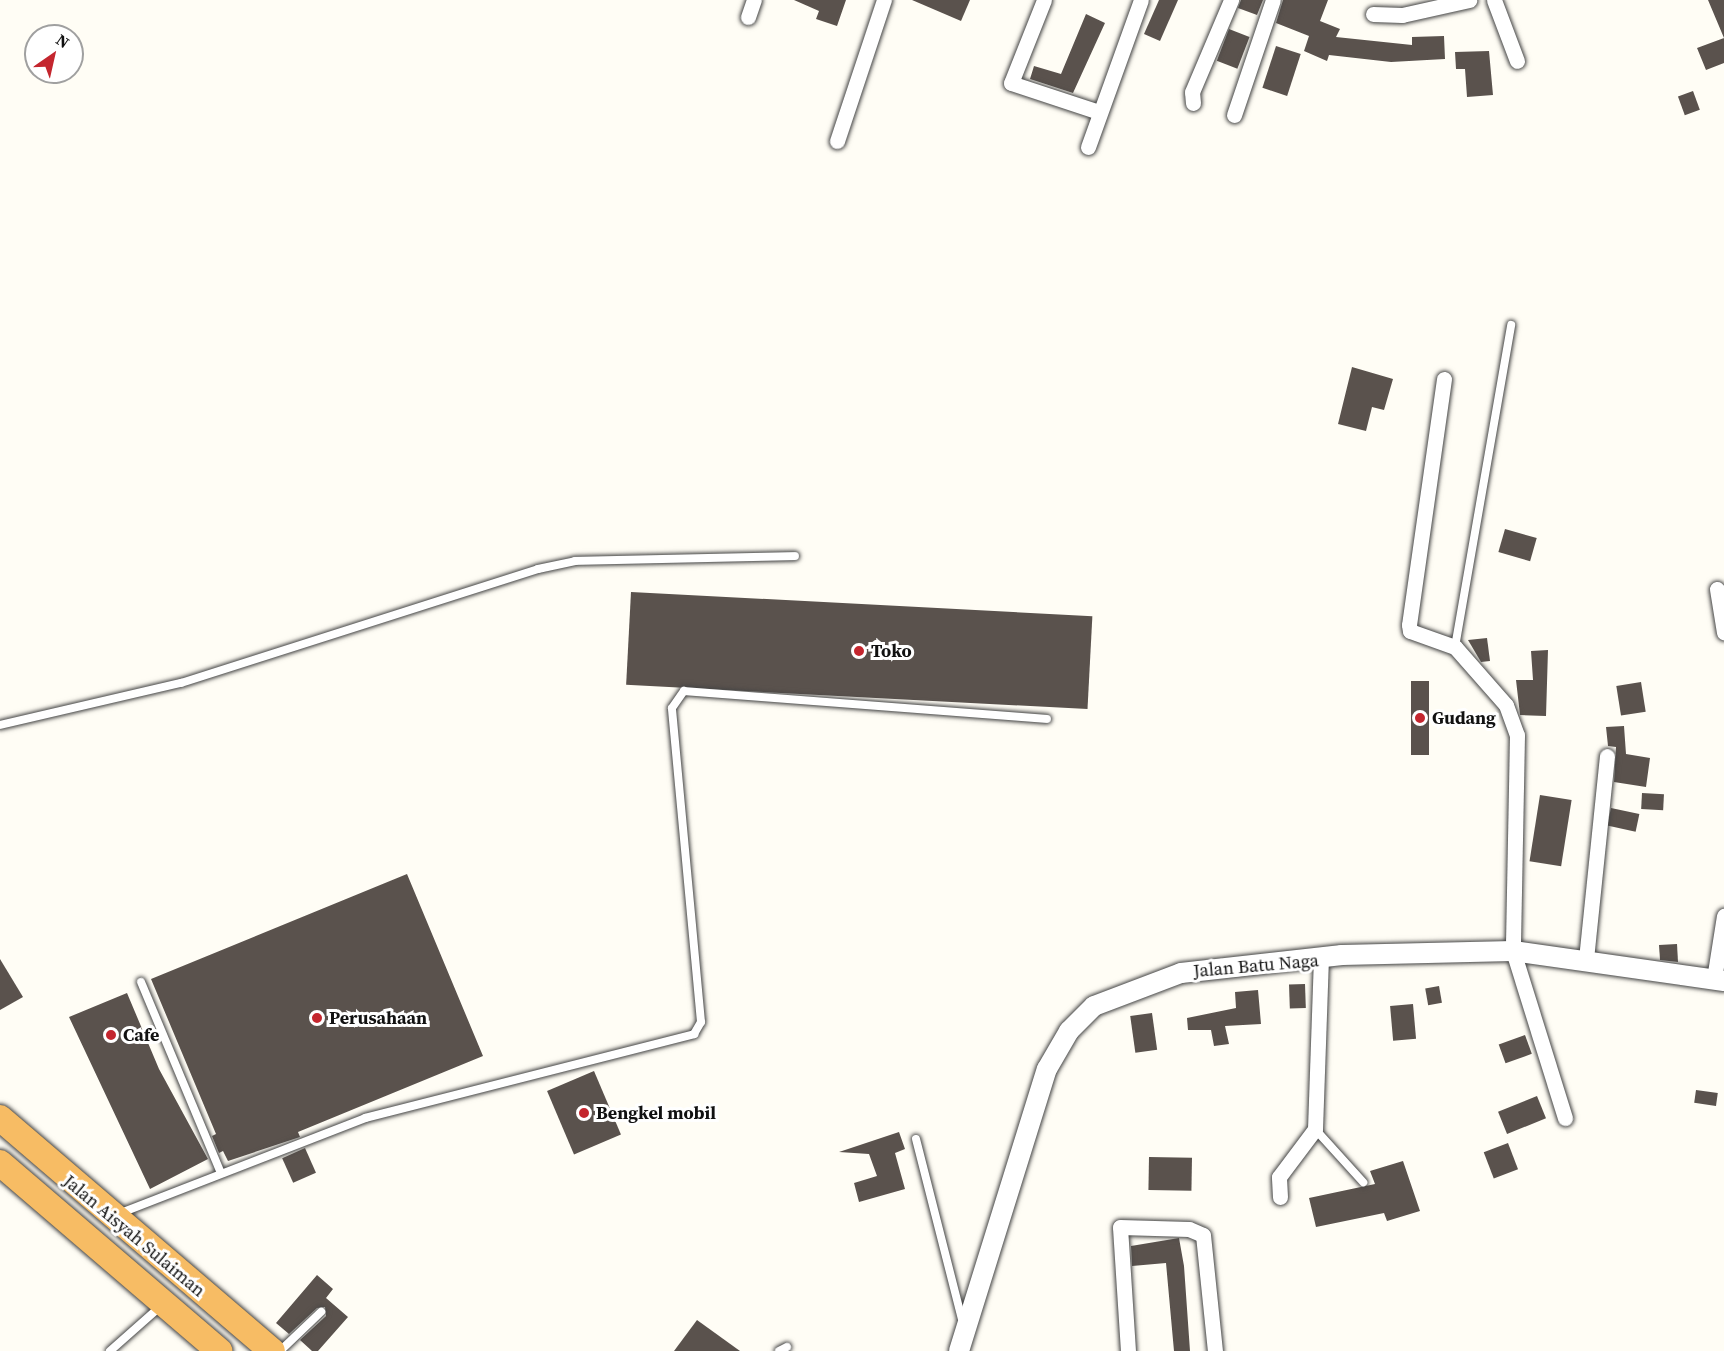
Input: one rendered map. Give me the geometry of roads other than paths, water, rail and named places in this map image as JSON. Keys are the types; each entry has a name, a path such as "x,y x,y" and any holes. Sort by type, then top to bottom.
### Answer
{"highway":[{"name":"Jalan Aisyah Sulaiman","path":"0,1118 272,1351"},
{"name":"Jalan Aisyah Sulaiman","path":"0,1163 219,1351"}],"street":[{"path":"748,17 753,0"},
{"path":"837,141 884,0"},
{"path":"1044,0 1011,83 1099,112"},
{"path":"1088,147 1141,0"},
{"path":"1193,103 1192,92 1231,0"},
{"path":"1234,114 1274,0"},
{"path":"1373,14 1402,15 1468,0"},
{"path":"1494,0 1516,62"},
{"path":"1444,379 1409,625 1410,632 1455,647 1506,705 1517,735 1513,951 1565,1118"},
{"path":"1717,589 1724,632"},
{"path":"1586,959 1606,756"},
{"path":"1719,980 1724,916"},
{"name":"Jalan Batu Naga","path":"963,1342 1047,1069 1081,1017 1124,991 1181,974 1321,961 1342,955 1513,951 1586,959 1719,980"},
{"path":"1280,1197 1279,1177 1316,1129 1321,961"},
{"path":"1128,1351 1120,1227 1189,1229 1203,1235 1215,1351"}],"lane":[{"path":"1455,647 1511,325"},
{"path":"0,725 181,683 538,569 575,561 795,556"},
{"path":"112,1216 220,1171 365,1118 694,1034 701,1022 672,708 676,696 693,691 1047,719"},
{"path":"141,982 220,1171"},
{"path":"1316,1129 1363,1182"},
{"path":"916,1139 963,1342"},
{"path":"110,1351 163,1304"},
{"path":"280,1351 321,1312"},
{"path":"779,1351 787,1347"}],"place":[{"name":"Toko","path":"859,651"},
{"name":"Gudang","path":"1420,718"},
{"name":"Perusahaan","path":"317,1018"},
{"name":"Cafe","path":"111,1035"},
{"name":"Bengkel mobil","path":"584,1113"}]}
